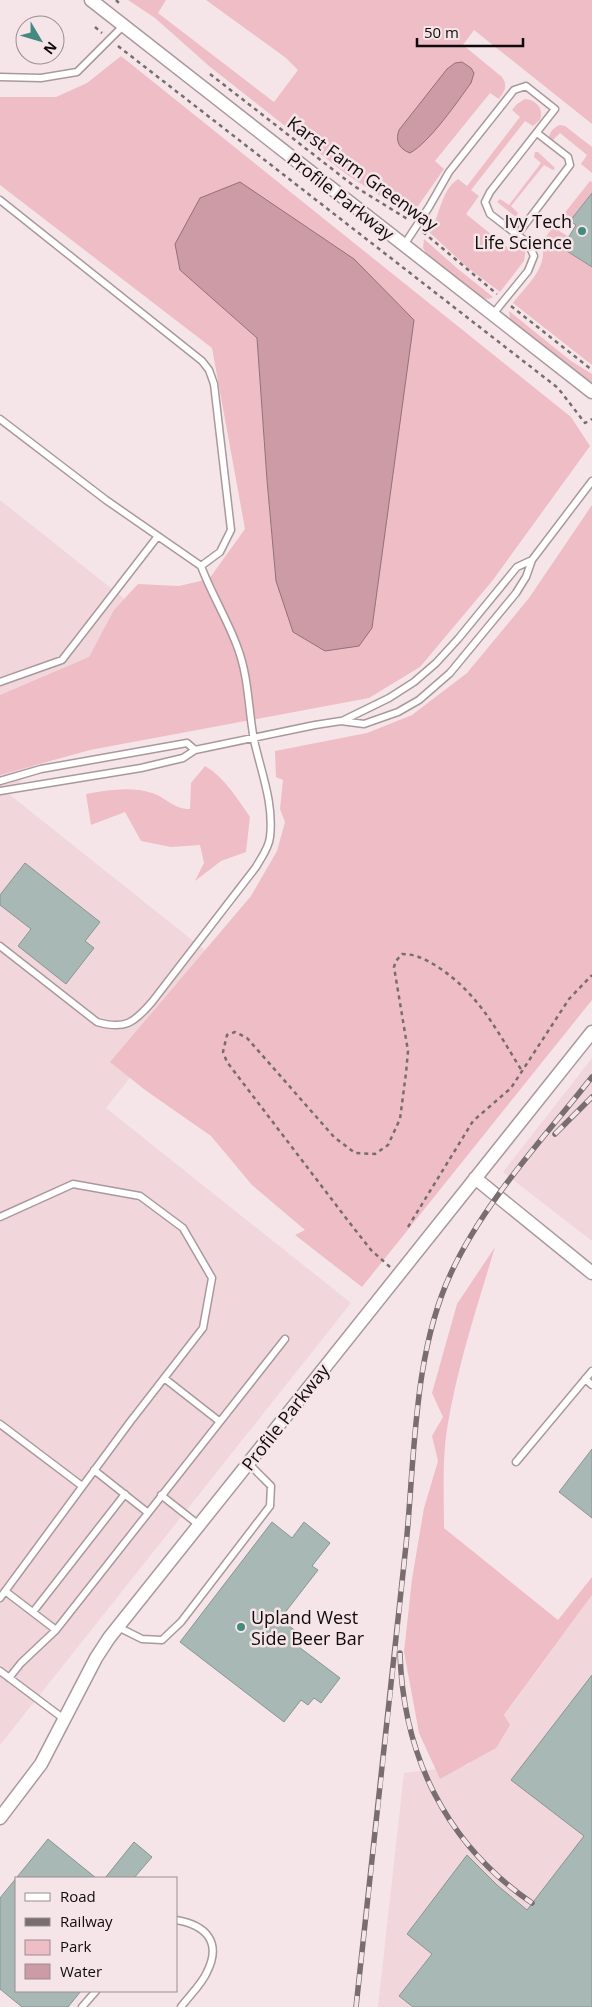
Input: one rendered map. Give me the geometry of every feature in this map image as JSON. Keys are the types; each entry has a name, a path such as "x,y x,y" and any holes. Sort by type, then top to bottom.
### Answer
{"street":[{"name":"Profile Parkway","path":"91,0 592,392"},
{"name":"Profile Parkway","path":"0,1818 41,1764 96,1658 118,1627 592,1032"},
{"path":"475,1178 592,1274"}],"lane":[{"path":"0,77 41,78 76,72 123,26"},
{"path":"404,245 417,227 449,172 514,90 526,86 556,109 490,192 485,202 490,214 528,243 534,256 528,271 493,314"},
{"path":"517,235 570,165 568,158 536,133"},
{"path":"0,200 137,308 202,361 209,370 214,384 231,530 220,552 201,566"},
{"path":"0,419 106,500 201,566 237,646 248,686 254,739 268,791 271,820 270,840 256,868 138,1019 124,1025 112,1026 97,1022 0,946"},
{"path":"0,792 150,766 183,758 196,750 315,725 341,722 364,724 391,714 419,700 450,673 516,593 526,577 532,560 592,481"},
{"path":"0,682 62,660 158,536"},
{"path":"341,722 389,698 414,682 436,663 458,639 517,567 532,560"},
{"path":"0,781 41,768 187,744 196,750"},
{"path":"0,1217 73,1184 140,1196 184,1228 212,1278 203,1328 94,1470 0,1598"},
{"path":"9,1678 21,1663 56,1630 285,1339"},
{"path":"516,1462 592,1371"},
{"path":"164,1378 219,1422"},
{"path":"585,1379 592,1385"},
{"path":"0,1424 82,1486"},
{"path":"118,1627 142,1639 162,1640 181,1622 270,1506 271,1486 248,1463"},
{"path":"94,1470 147,1512"},
{"path":"33,1612 125,1494"},
{"path":"161,1495 199,1525"},
{"path":"5,1591 56,1630"},
{"path":"0,1671 64,1719"},
{"path":"178,1920 192,1923 209,1935 214,1952 207,1973 181,2007"},
{"path":"82,2007 95,1992"}],"path":[{"path":"116,0 124,8"},
{"path":"123,50 558,388 585,423 592,419"},
{"name":"Karst Farm Greenway","path":"208,73 354,186 403,216 592,370"},
{"path":"398,1274 371,1250 227,1062 223,1052 227,1035 235,1032 247,1038 334,1137 355,1153 375,1154 388,1145 400,1119 408,1051 394,967 402,954 413,954 443,970 469,991 486,1013 522,1071"},
{"path":"408,1226 460,1139 473,1121 511,1088 569,999 592,975"}],"shaded area":[{"path":"0,500 150,619 10,795 221,963 106,1108 351,1303 0,1745"},
{"path":"592,1058 592,1241 503,1172"},
{"path":"592,1595 592,2007 378,2007 404,1773 468,1765"}],"green space":[{"path":"128,0 166,0 158,13 274,102 298,70 286,58 206,0 592,0 592,124 474,30 463,45 502,77 505,83 504,90 499,99 490,93 435,161 444,169 411,216 346,174 209,66 155,18"},
{"path":"121,56 571,417 590,446 493,580 420,667 369,698 90,750 0,775 0,695 89,657 114,610 138,584 179,586 209,579 245,529 212,348 0,185 0,97 56,97 87,83","holes":["413,320 372,628 325,651 293,632 276,581 257,338"]},
{"path":"525,99 536,103 541,112 540,120 533,126 525,121 471,190 479,196 466,214 512,251 519,242 526,248 524,261 500,292 468,268 429,232 444,197 452,184 458,179 467,186 520,117 512,110"},
{"path":"560,125 565,126 592,147 592,173 581,164 587,155 560,133 552,141 549,140 549,135"},
{"path":"535,152 538,152 555,168 553,170 544,165 511,206 518,213 516,217 497,202 500,199 509,205 541,163 534,157"},
{"path":"590,181 592,182 592,193 570,221 563,215"},
{"path":"553,227 569,237 562,248 592,267 592,365 513,303 540,268 543,251 541,243"},
{"path":"424,239 493,297 489,299 482,298 427,254 423,248"},
{"path":"509,311 571,361 592,374 592,383 510,319"},
{"path":"592,505 592,1000 362,1287 295,1235 305,1230 252,1185 211,1136 145,1090 110,1062 251,896 277,851 285,822 280,809 283,780 276,777 275,751 367,733 412,715 467,673 529,598"},
{"path":"205,766 225,782 250,817 246,852 221,861 195,881 204,863 200,845 171,847 141,841 125,812 91,825 86,794 102,791 127,789 144,791 157,795 184,809 190,809 191,783"},
{"path":"495,1247 468,1337 451,1406 444,1453 444,1528 558,1620 592,1577 592,1595 504,1715 510,1725 496,1748 440,1779 419,1733 404,1652 412,1579 424,1508 438,1461 432,1436 443,1417 432,1393 457,1304"}],"water":[{"path":"462,62 471,68 474,73 471,83 443,121 426,140 410,153 406,151 398,141 399,130 447,69 455,63"},
{"path":"240,182 354,259 414,320 372,628 359,646 325,651 293,632 276,581 257,338 180,270 175,244 200,198"}],"building":[{"name":"Ivy Tech Life Science","path":"592,193 592,267 562,248 576,225 570,221"},
{"path":"25,863 100,922 85,941 94,948 66,984 18,946 31,929 0,905 0,895"},
{"path":"592,1449 592,1518 559,1492"},
{"name":"Upland West Side Beer Bar","path":"272,1522 292,1538 304,1522 330,1543 312,1566 318,1570 280,1619 301,1635 295,1644 340,1678 321,1703 314,1698 308,1705 301,1700 284,1722 180,1642"},
{"path":"592,1675 592,2007 413,2007 399,1996 432,1954 407,1934 467,1855 497,1885 527,1910 584,1836 511,1780"},
{"path":"48,1839 95,1877 17,1877"},
{"path":"134,1842 152,1857 135,1877 106,1877"},
{"path":"15,1879 15,1992 80,1992 68,2007 22,2007 0,1989 0,1898"}],"railway":[{"path":"356,2007 406,1545 414,1442 422,1371 429,1337 451,1273 480,1221 515,1172 592,1077"},
{"path":"555,1134 592,1097"},
{"path":"400,1653 403,1691 410,1727 420,1762 435,1794 453,1825 476,1854 502,1880 532,1903"}],"place":[{"name":"Ivy Tech Life Science","path":"582,231"},
{"name":"Upland West Side Beer Bar","path":"241,1627"}]}
